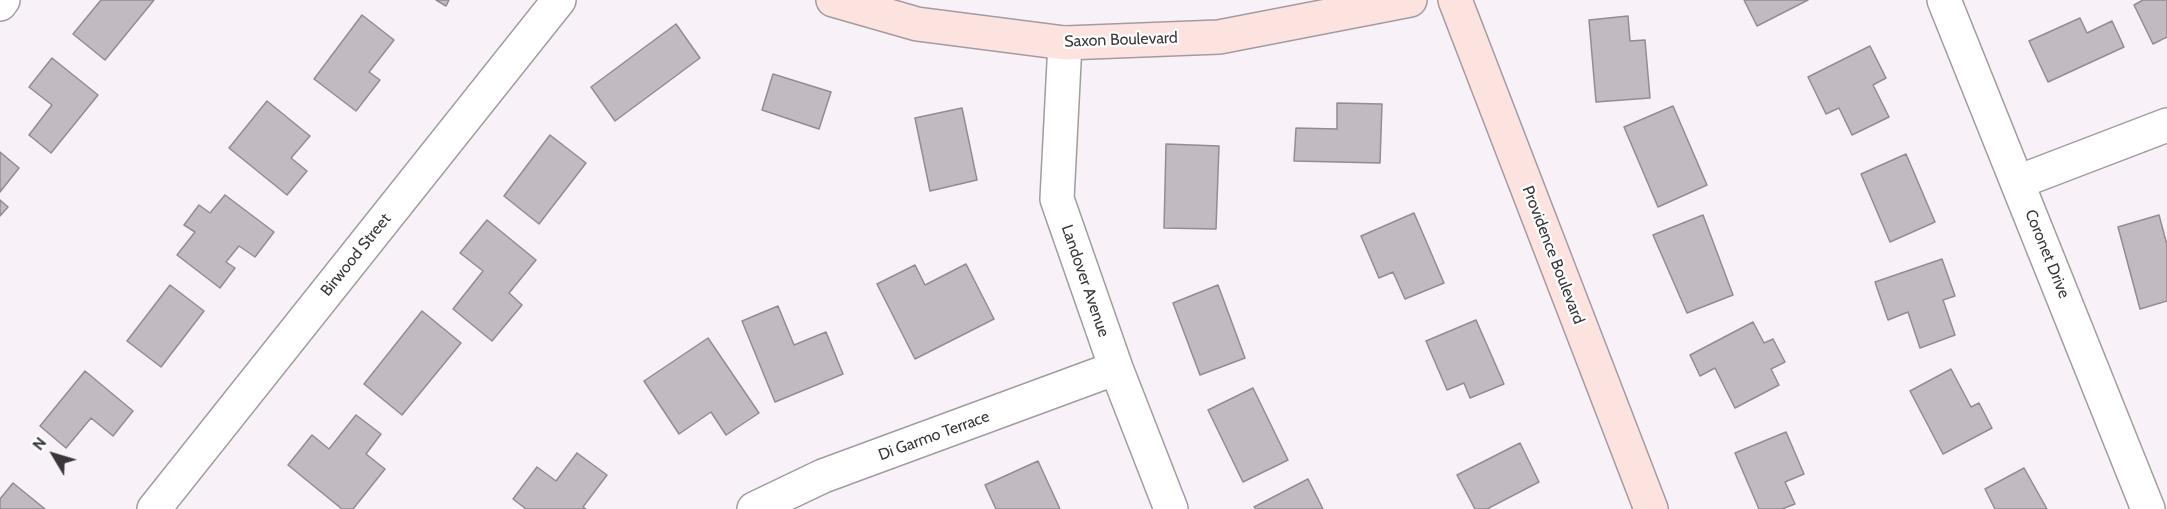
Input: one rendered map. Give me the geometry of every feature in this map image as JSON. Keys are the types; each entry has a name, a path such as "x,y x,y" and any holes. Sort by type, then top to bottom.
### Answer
{"main road":[{"name":"Saxon Boulevard","path":"833,0 917,24 1065,43 1220,37 1410,0"},
{"name":"Providence Boulevard","path":"1455,0 1651,509"}],"street":[{"path":"0,4 3,0"},
{"name":"Birwood Street","path":"154,509 559,0"},
{"name":"Coronet Drive","path":"1944,0 2019,182 2148,509"},
{"name":"Landover Avenue","path":"1065,43 1056,199 1116,368 1171,509"},
{"path":"2019,182 2167,125"},
{"name":"Di Garmo Terrace","path":"754,509 823,476 1116,368"}],"building":[{"path":"101,0 154,0 105,60 73,34"},
{"path":"436,0 449,0 446,6"},
{"path":"1744,0 1808,0 1757,26"},
{"path":"2143,0 2167,0 2167,37 2153,44 2134,5"},
{"path":"362,15 394,40 369,72 380,80 356,111 314,79"},
{"path":"1628,16 1630,41 1645,40 1650,98 1596,102 1589,20"},
{"path":"2080,18 2087,33 2112,21 2124,47 2048,82 2029,41"},
{"path":"676,24 700,58 615,121 591,87"},
{"path":"1870,46 1886,78 1873,85 1889,117 1852,135 1839,108 1826,114 1808,77"},
{"path":"52,58 98,95 51,153 29,135 52,105 29,87"},
{"path":"773,74 831,92 819,129 762,110"},
{"path":"267,101 310,136 291,158 307,171 287,195 229,148"},
{"path":"1337,103 1382,104 1380,163 1294,161 1296,128 1337,129"},
{"path":"1673,106 1707,185 1658,207 1624,127"},
{"path":"962,108 977,180 930,191 915,118"},
{"path":"550,135 586,163 539,224 504,196"},
{"path":"1166,144 1219,146 1216,229 1164,228"},
{"path":"0,152 19,168 0,192"},
{"path":"1906,154 1935,222 1890,242 1861,174"},
{"path":"225,195 274,232 255,257 239,246 226,262 235,268 220,288 177,255 195,232 184,225 199,205 210,213"},
{"path":"0,200 8,207 0,216"},
{"path":"1414,213 1444,283 1405,299 1393,272 1379,278 1361,236"},
{"path":"1703,215 1733,295 1687,313 1653,235"},
{"path":"2159,215 2167,245 2167,301 2140,309 2118,227"},
{"path":"487,220 536,260 509,293 522,305 492,341 453,309 483,271 460,253"},
{"path":"1942,259 1955,296 1943,300 1955,335 1920,348 1908,312 1888,320 1875,282"},
{"path":"966,264 994,319 915,359 877,284 915,265 925,285"},
{"path":"170,285 204,311 161,367 127,341"},
{"path":"1218,285 1245,358 1200,375 1173,303"},
{"path":"778,306 794,345 826,332 843,374 775,402 742,321"},
{"path":"422,311 461,343 402,415 364,384"},
{"path":"1476,320 1504,384 1470,398 1464,383 1447,390 1426,341"},
{"path":"1753,322 1764,343 1773,339 1785,362 1771,369 1779,385 1735,408 1715,368 1700,376 1690,355"},
{"path":"708,338 759,413 726,435 711,412 679,434 644,381"},
{"path":"1951,369 1971,407 1979,403 1992,428 1943,454 1910,391"},
{"path":"85,371 133,411 113,436 91,418 66,448 40,426"},
{"path":"1253,388 1288,460 1243,482 1208,410"},
{"path":"356,415 381,434 366,454 385,469 353,509 342,509 288,465 312,435 329,449"},
{"path":"1786,432 1804,474 1785,482 1795,504 1782,509 1759,509 1735,453"},
{"path":"1520,443 1539,482 1487,509 1475,509 1457,475"},
{"path":"577,453 607,475 583,507 586,509 526,509 513,499 537,467 556,481"},
{"path":"1038,461 1060,509 996,509 985,485"},
{"path":"2024,468 2047,509 1995,509 1985,489"},
{"path":"1308,479 1323,509 1256,509 1254,507"},
{"path":"13,483 45,509 0,509 0,499"}]}
